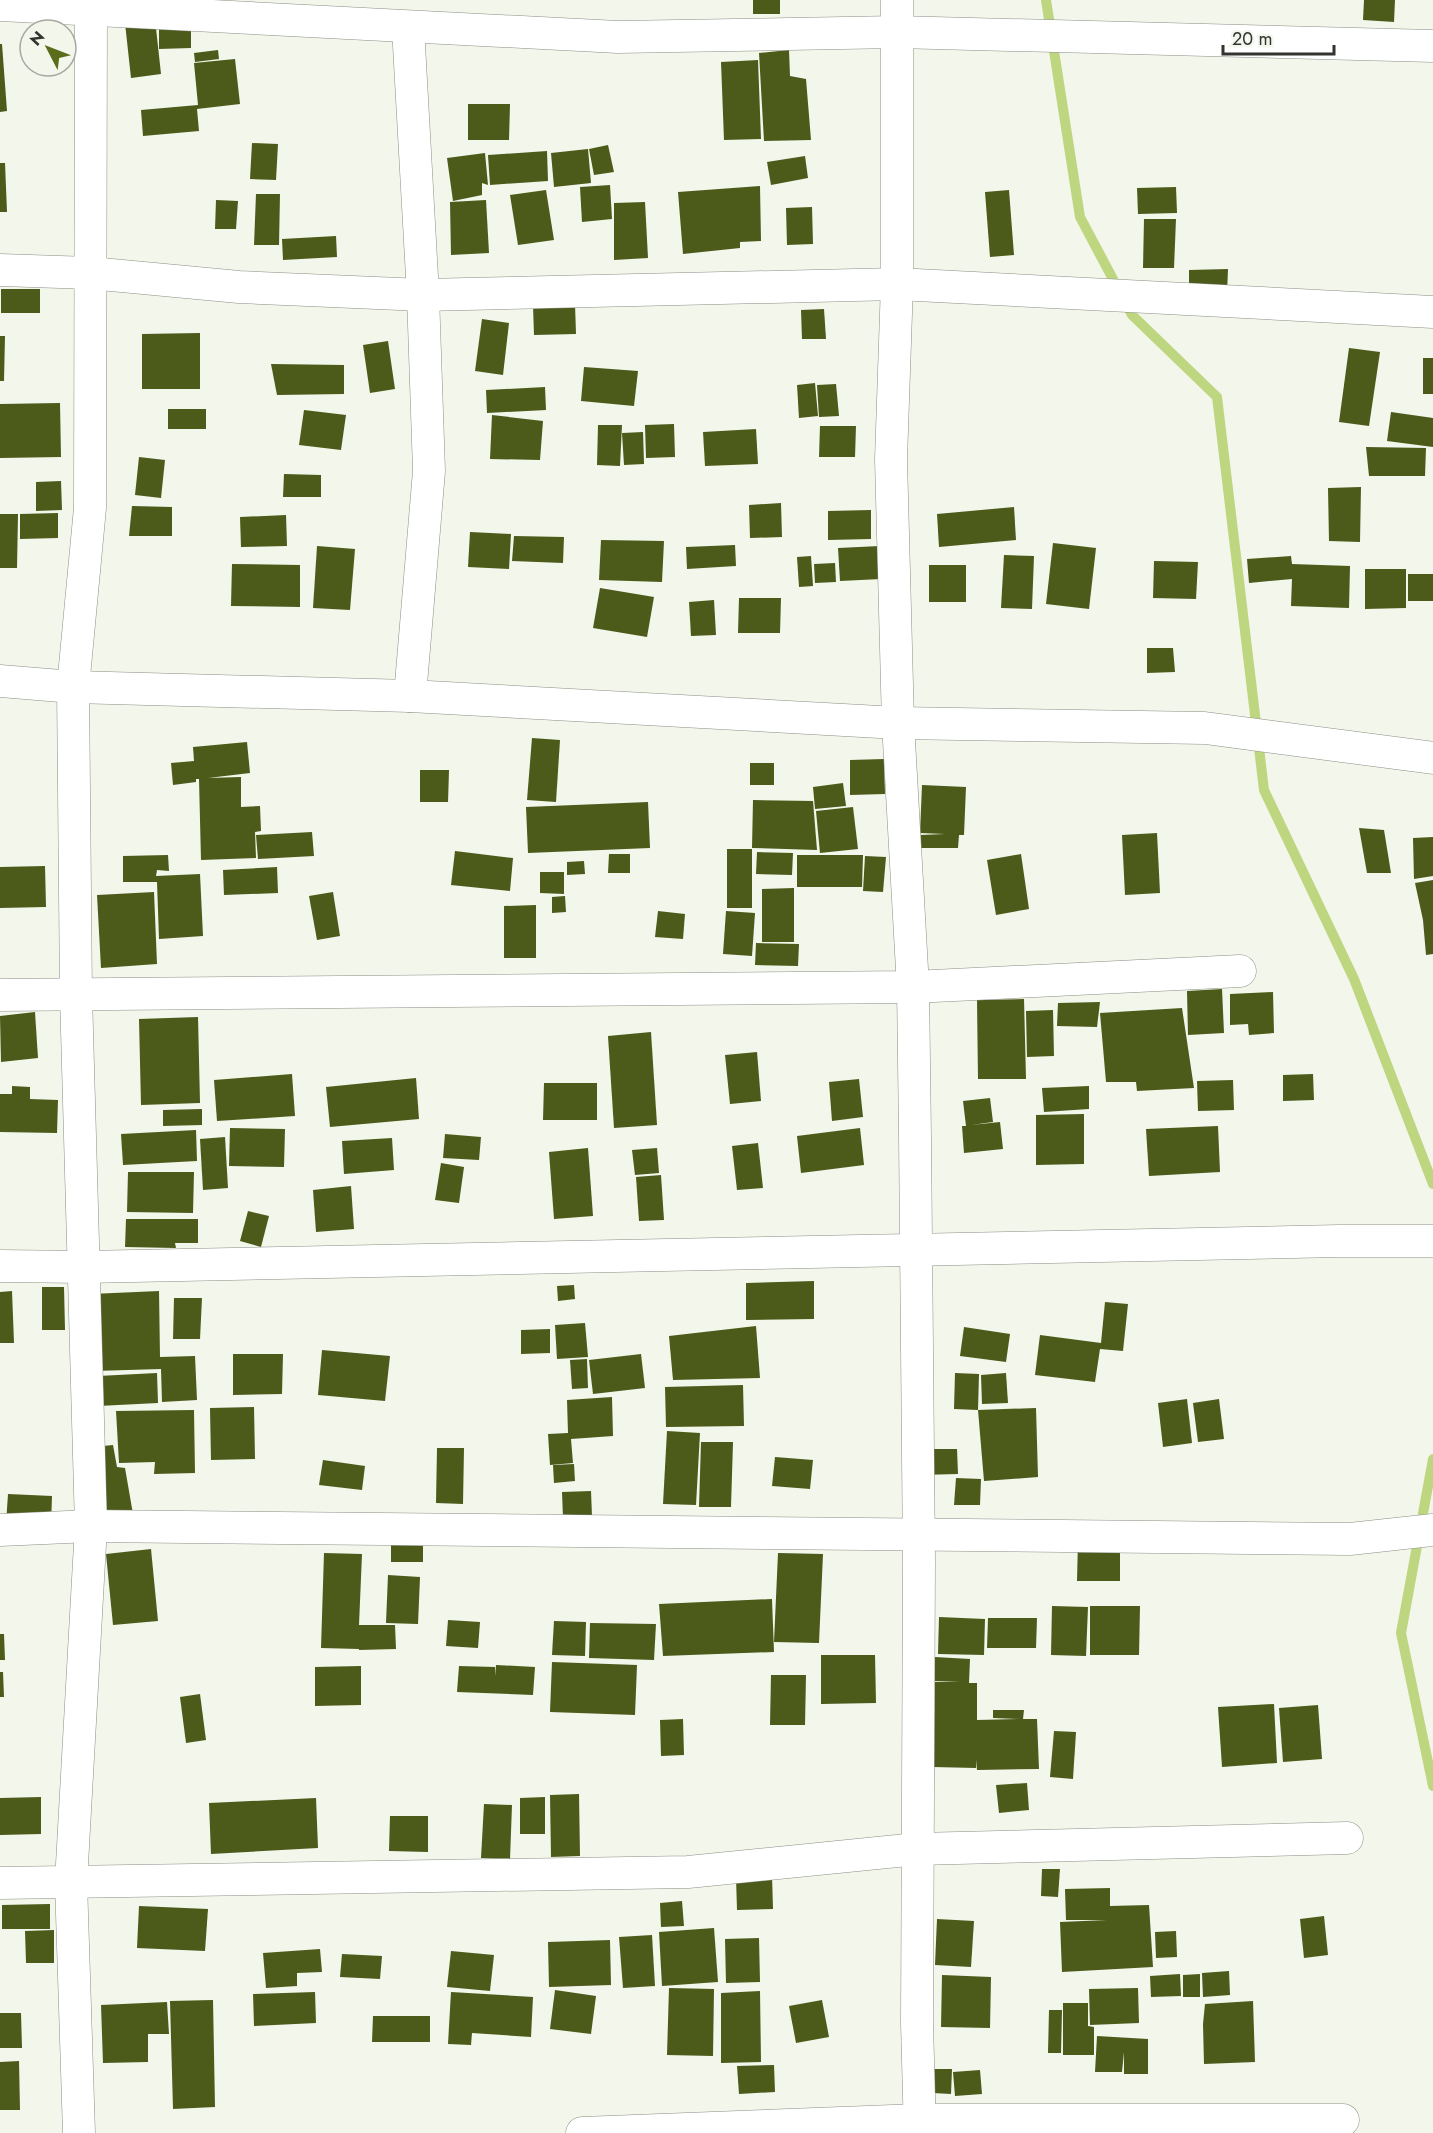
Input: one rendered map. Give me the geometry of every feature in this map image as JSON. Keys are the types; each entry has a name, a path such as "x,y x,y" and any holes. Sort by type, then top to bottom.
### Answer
{"street":[{"path":"897,0 897,284 891,459 898,723 913,987 919,1533 917,1849 920,2127"},
{"path":"0,5 91,5 408,27 618,37 897,32 1433,46"},
{"path":"79,2133 71,1882 91,1526 76,995 73,687 90,508 91,5"},
{"path":"408,27 423,295 429,471 410,696"},
{"path":"0,270 90,273 239,287 423,295 897,284 1433,312"},
{"path":"0,681 73,687 410,696 898,723 1205,728 1433,758"},
{"path":"0,995 913,987 1240,971"},
{"path":"0,1266 84,1267 1433,1241"},
{"path":"0,1530 91,1526 1350,1539 1433,1530"},
{"path":"0,1883 688,1872 917,1849 1347,1838"},
{"path":"582,2133 1343,2120"}],"building":[{"path":"753,0 780,0 780,14 753,14"},
{"path":"1364,0 1395,0 1394,22 1363,20"},
{"path":"191,18 191,48 159,49 159,19"},
{"path":"155,19 161,74 131,78 125,23"},
{"path":"0,44 2,44 7,111 0,112"},
{"path":"218,50 219,59 195,62 194,53"},
{"path":"789,50 790,76 806,79 811,140 764,141 759,53"},
{"path":"235,59 240,104 197,109 199,131 143,136 141,110 198,105 194,63"},
{"path":"758,60 761,139 724,140 721,62"},
{"path":"468,104 510,104 509,140 468,140"},
{"path":"252,143 278,144 276,180 250,179"},
{"path":"608,145 614,172 594,175 589,149"},
{"path":"588,149 591,183 554,187 551,153"},
{"path":"547,151 548,181 490,185 488,155"},
{"path":"485,153 488,185 482,183 482,195 453,201 447,158"},
{"path":"805,156 808,178 771,185 767,162"},
{"path":"0,163 5,163 7,212 0,212"},
{"path":"610,185 612,219 582,222 580,187"},
{"path":"760,186 761,241 740,242 740,248 683,254 678,192"},
{"path":"1176,187 1177,213 1138,214 1137,188"},
{"path":"546,190 554,240 518,245 510,195"},
{"path":"1009,190 1014,255 990,257 985,192"},
{"path":"256,194 280,194 279,245 254,245"},
{"path":"216,200 238,201 236,229 215,229"},
{"path":"486,200 489,253 451,255 450,202"},
{"path":"645,202 648,258 614,260 614,203"},
{"path":"812,207 813,244 787,245 786,208"},
{"path":"1144,219 1176,219 1174,268 1143,268"},
{"path":"336,236 337,257 283,260 282,239"},
{"path":"1228,269 1227,294 1189,293 1189,270"},
{"path":"1,289 40,289 40,313 1,313"},
{"path":"575,304 576,334 534,335 533,305"},
{"path":"824,309 826,339 802,339 801,310"},
{"path":"482,319 509,323 503,375 475,371"},
{"path":"200,333 200,389 142,389 142,334"},
{"path":"0,336 5,336 4,381 0,381"},
{"path":"388,341 395,389 370,393 363,345"},
{"path":"1349,348 1380,352 1369,426 1339,422"},
{"path":"1423,358 1433,358 1433,394 1423,394"},
{"path":"271,364 344,365 344,394 277,395"},
{"path":"584,367 638,371 634,406 581,401"},
{"path":"815,383 818,416 799,418 797,385"},
{"path":"836,384 839,416 819,417 817,385"},
{"path":"545,387 546,410 487,413 486,390"},
{"path":"60,403 61,457 0,458 0,404"},
{"path":"168,409 206,409 206,429 168,429"},
{"path":"304,410 346,415 341,450 299,445"},
{"path":"1391,412 1433,418 1433,447 1387,441"},
{"path":"492,415 543,421 540,460 490,459"},
{"path":"674,424 675,457 646,458 645,425"},
{"path":"598,425 622,425 620,466 597,465"},
{"path":"820,426 856,426 855,457 819,457"},
{"path":"756,429 758,464 705,466 703,432"},
{"path":"643,432 644,464 624,465 622,433"},
{"path":"1366,447 1426,448 1425,476 1369,476"},
{"path":"139,457 165,460 161,498 135,495"},
{"path":"284,474 321,475 321,497 283,497"},
{"path":"61,481 62,510 36,511 36,482"},
{"path":"1361,487 1360,542 1329,541 1328,488"},
{"path":"781,503 782,537 750,538 749,505"},
{"path":"132,506 172,507 172,536 129,536"},
{"path":"1014,507 1016,540 939,547 937,514"},
{"path":"871,510 871,539 828,540 828,511"},
{"path":"58,513 58,538 20,539 20,514"},
{"path":"0,514 18,514 17,568 0,568"},
{"path":"286,515 287,546 241,547 240,517"},
{"path":"470,532 511,534 509,569 468,567"},
{"path":"514,536 564,537 563,563 512,561"},
{"path":"601,540 664,541 662,582 599,580"},
{"path":"1053,543 1096,548 1089,609 1046,604"},
{"path":"735,545 736,566 687,569 686,547"},
{"path":"317,546 355,549 350,610 313,608"},
{"path":"880,546 881,579 840,581 838,548"},
{"path":"1004,555 1034,556 1032,609 1001,608"},
{"path":"811,556 813,586 799,587 797,557"},
{"path":"1291,556 1292,564 1350,566 1349,608 1291,606 1292,579 1249,583 1247,559"},
{"path":"1154,561 1198,562 1196,599 1153,598"},
{"path":"835,563 836,582 815,583 814,564"},
{"path":"232,564 300,565 300,607 231,606"},
{"path":"929,565 966,565 966,602 929,602"},
{"path":"1365,569 1406,569 1406,608 1365,609"},
{"path":"1408,574 1433,574 1433,601 1408,601"},
{"path":"600,588 654,597 647,637 593,628"},
{"path":"739,598 781,598 780,633 738,633"},
{"path":"714,600 716,635 691,636 689,602"},
{"path":"1147,648 1173,648 1175,672 1147,673"},
{"path":"532,738 560,740 556,802 527,800"},
{"path":"247,742 250,773 208,778 241,777 241,807 260,806 261,831 255,832 256,858 201,860 199,779 196,779 196,782 173,785 171,763 194,761 193,747"},
{"path":"884,759 885,794 850,795 850,760"},
{"path":"750,763 774,763 774,785 750,785"},
{"path":"420,770 449,770 448,802 420,802"},
{"path":"843,783 846,806 815,809 813,787"},
{"path":"922,785 966,787 964,835 959,835 958,848 921,848 920,835 945,834 920,833"},
{"path":"753,800 813,801 817,850 752,848"},
{"path":"648,802 650,848 528,853 526,807"},
{"path":"853,807 858,849 820,853 816,811"},
{"path":"1359,828 1384,830 1391,873 1367,873"},
{"path":"312,832 314,856 258,859 256,835"},
{"path":"1157,833 1160,893 1125,895 1122,835"},
{"path":"1433,837 1433,876 1414,879 1413,838"},
{"path":"727,849 752,849 752,908 727,908"},
{"path":"455,851 513,858 510,891 451,885"},
{"path":"757,852 793,853 792,875 756,874"},
{"path":"609,854 630,854 630,873 608,873"},
{"path":"1021,854 1029,909 996,915 987,860"},
{"path":"168,855 169,871 157,870 156,876 200,874 203,936 159,939 157,882 123,882 123,856"},
{"path":"797,855 863,855 862,887 797,887"},
{"path":"865,856 886,857 883,892 863,891"},
{"path":"584,861 585,874 567,875 567,862"},
{"path":"45,866 46,907 0,908 0,867"},
{"path":"277,867 278,893 224,895 223,870"},
{"path":"540,872 564,872 564,894 540,893"},
{"path":"1433,880 1433,954 1426,955 1423,920 1415,883"},
{"path":"794,888 794,942 762,942 762,889"},
{"path":"154,892 157,964 101,968 97,895"},
{"path":"333,892 340,936 317,940 309,896"},
{"path":"565,896 566,912 552,913 552,897"},
{"path":"536,905 536,958 504,958 504,906"},
{"path":"658,911 685,914 683,939 655,937"},
{"path":"726,911 755,913 752,956 723,954"},
{"path":"756,943 799,944 798,966 755,965"},
{"path":"1222,989 1224,1033 1188,1035 1187,991"},
{"path":"1273,992 1274,1033 1249,1035 1248,1024 1230,1025 1230,994"},
{"path":"1024,999 1026,1079 978,1079 977,1000"},
{"path":"1100,1002 1097,1027 1057,1026 1058,1003"},
{"path":"1182,1008 1194,1088 1137,1091 1136,1082 1106,1082 1100,1013"},
{"path":"1053,1010 1054,1056 1027,1057 1026,1011"},
{"path":"35,1012 38,1058 1,1062 0,1016"},
{"path":"198,1017 200,1103 141,1105 139,1019"},
{"path":"651,1032 657,1125 614,1128 608,1036"},
{"path":"757,1052 761,1101 730,1104 725,1055"},
{"path":"292,1074 295,1116 217,1121 214,1080"},
{"path":"1313,1074 1314,1100 1283,1101 1283,1075"},
{"path":"416,1078 419,1119 330,1127 326,1087"},
{"path":"859,1079 863,1117 832,1121 829,1082"},
{"path":"1233,1080 1234,1110 1198,1111 1197,1081"},
{"path":"544,1083 597,1083 597,1120 543,1120"},
{"path":"12,1086 30,1087 30,1099 58,1100 57,1133 0,1132 0,1094 12,1094"},
{"path":"1089,1086 1089,1109 1044,1112 1042,1088"},
{"path":"990,1098 993,1122 971,1125 1000,1122 1003,1149 964,1153 962,1126 966,1126 963,1101"},
{"path":"202,1109 202,1125 163,1126 163,1110"},
{"path":"1084,1114 1084,1164 1036,1165 1036,1115"},
{"path":"1218,1126 1220,1172 1149,1176 1146,1129"},
{"path":"230,1128 285,1129 284,1167 229,1166"},
{"path":"860,1128 864,1165 801,1173 797,1136"},
{"path":"196,1130 197,1161 123,1165 121,1134"},
{"path":"445,1134 481,1137 479,1160 443,1158"},
{"path":"225,1137 228,1188 203,1190 200,1139"},
{"path":"392,1138 394,1170 344,1174 342,1141"},
{"path":"758,1143 763,1188 737,1190 732,1146"},
{"path":"588,1148 593,1216 554,1219 549,1152"},
{"path":"657,1148 659,1173 635,1175 632,1150"},
{"path":"441,1163 464,1167 459,1203 435,1200"},
{"path":"128,1172 194,1172 193,1213 127,1212"},
{"path":"661,1175 664,1220 639,1221 636,1177"},
{"path":"351,1186 354,1229 316,1232 313,1190"},
{"path":"248,1211 269,1216 261,1247 240,1241"},
{"path":"126,1219 198,1219 198,1243 175,1243 176,1248 125,1247"},
{"path":"814,1281 814,1319 746,1320 746,1283"},
{"path":"574,1285 575,1299 558,1301 557,1286"},
{"path":"42,1287 64,1287 65,1330 42,1330"},
{"path":"12,1291 14,1343 0,1343 0,1292"},
{"path":"159,1291 160,1357 195,1356 197,1400 162,1402 161,1369 94,1371 91,1294"},
{"path":"174,1298 202,1298 200,1339 173,1339"},
{"path":"1105,1302 1128,1304 1123,1351 1100,1349 1095,1382 1035,1375 1040,1335 1101,1343"},
{"path":"585,1323 588,1357 557,1359 555,1325"},
{"path":"756,1326 760,1378 673,1380 669,1336"},
{"path":"964,1327 1010,1334 1006,1362 960,1356"},
{"path":"550,1329 550,1353 521,1354 521,1330"},
{"path":"322,1350 390,1356 385,1401 318,1395"},
{"path":"233,1354 283,1354 282,1394 233,1395"},
{"path":"641,1354 645,1388 593,1394 589,1360"},
{"path":"587,1359 588,1388 572,1389 570,1360"},
{"path":"157,1373 158,1403 98,1406 98,1376"},
{"path":"955,1373 979,1374 978,1410 954,1409"},
{"path":"1006,1373 1008,1403 982,1404 981,1375"},
{"path":"743,1385 744,1426 666,1427 665,1387"},
{"path":"612,1397 613,1436 571,1439 573,1463 550,1465 548,1434 568,1433 567,1400"},
{"path":"1187,1399 1192,1443 1163,1447 1158,1403"},
{"path":"1219,1399 1224,1439 1198,1442 1193,1403"},
{"path":"254,1407 255,1459 211,1460 210,1408"},
{"path":"1036,1408 1038,1477 984,1481 978,1410"},
{"path":"194,1410 195,1473 154,1474 155,1462 119,1463 116,1411"},
{"path":"667,1431 700,1433 696,1505 663,1504"},
{"path":"701,1442 733,1442 731,1507 699,1507"},
{"path":"113,1445 117,1467 125,1468 133,1514 97,1516 93,1447"},
{"path":"437,1448 464,1448 463,1504 436,1503"},
{"path":"919,1449 957,1449 958,1474 919,1475"},
{"path":"775,1457 813,1460 810,1489 772,1486"},
{"path":"323,1460 365,1466 362,1490 319,1485"},
{"path":"574,1464 575,1481 554,1483 553,1465"},
{"path":"956,1478 981,1479 980,1505 954,1505"},
{"path":"591,1491 592,1516 563,1518 562,1492"},
{"path":"8,1494 52,1496 51,1526 6,1524"},
{"path":"1078,1540 1120,1540 1120,1581 1077,1581"},
{"path":"391,1543 423,1543 423,1562 391,1562"},
{"path":"151,1549 158,1621 113,1625 106,1554"},
{"path":"324,1553 362,1554 359,1625 395,1625 396,1649 321,1648"},
{"path":"778,1553 823,1554 819,1643 774,1642"},
{"path":"388,1575 420,1577 418,1624 386,1623"},
{"path":"772,1599 774,1652 663,1656 659,1604"},
{"path":"1052,1606 1088,1607 1086,1656 1051,1655"},
{"path":"1090,1606 1140,1606 1139,1655 1090,1655"},
{"path":"939,1617 985,1619 984,1655 938,1654"},
{"path":"988,1618 1037,1618 1036,1648 987,1648"},
{"path":"448,1620 480,1622 478,1648 446,1646"},
{"path":"554,1621 586,1622 585,1656 552,1655"},
{"path":"590,1623 656,1624 654,1660 589,1658"},
{"path":"0,1634 4,1634 5,1660 0,1660"},
{"path":"821,1655 875,1655 876,1703 821,1704"},
{"path":"935,1657 970,1659 969,1683 977,1683 977,1720 1020,1719 993,1718 993,1710 1024,1710 1023,1719 1037,1719 1039,1769 977,1770 976,1760 976,1768 933,1767 935,1682 960,1682 933,1681"},
{"path":"552,1662 637,1665 635,1715 550,1712"},
{"path":"496,1665 535,1667 533,1695 457,1692 459,1666 495,1667 495,1676"},
{"path":"361,1666 361,1705 315,1706 315,1667"},
{"path":"0,1672 3,1672 4,1697 0,1697"},
{"path":"771,1675 806,1675 805,1725 770,1725"},
{"path":"200,1694 206,1740 186,1743 180,1697"},
{"path":"1274,1704 1277,1763 1222,1767 1218,1707"},
{"path":"1318,1705 1322,1759 1283,1762 1279,1708"},
{"path":"683,1719 684,1755 661,1756 660,1720"},
{"path":"1054,1731 1076,1732 1073,1779 1050,1777"},
{"path":"1027,1783 1029,1810 999,1813 996,1785"},
{"path":"579,1794 580,1856 551,1857 550,1795"},
{"path":"41,1797 41,1834 0,1835 0,1798"},
{"path":"545,1797 545,1834 520,1834 520,1798"},
{"path":"316,1798 318,1848 211,1854 209,1803"},
{"path":"484,1804 512,1805 510,1859 481,1858"},
{"path":"390,1816 428,1816 428,1852 389,1851"},
{"path":"1042,1869 1060,1869 1058,1897 1041,1896"},
{"path":"772,1875 773,1909 737,1910 736,1877"},
{"path":"1110,1888 1110,1906 1149,1905 1153,1967 1062,1972 1060,1922 1107,1920 1066,1920 1065,1889"},
{"path":"682,1901 684,1926 661,1927 660,1903"},
{"path":"50,1904 50,1929 2,1929 2,1905"},
{"path":"139,1906 208,1909 205,1951 137,1948"},
{"path":"1324,1916 1328,1955 1304,1958 1300,1919"},
{"path":"937,1919 974,1921 971,1967 935,1965"},
{"path":"714,1928 718,1982 662,1986 659,1932"},
{"path":"54,1930 54,1963 26,1963 25,1931"},
{"path":"1176,1931 1177,1957 1156,1958 1155,1932"},
{"path":"652,1935 655,1986 623,1988 619,1937"},
{"path":"759,1938 760,1982 726,1983 725,1939"},
{"path":"610,1940 611,1985 549,1987 548,1942"},
{"path":"320,1949 322,1972 297,1973 297,1986 266,1988 263,1953"},
{"path":"451,1951 494,1955 490,1991 447,1987"},
{"path":"342,1954 382,1956 380,1979 340,1977"},
{"path":"1229,1971 1230,1995 1203,1997 1202,1973"},
{"path":"1180,1974 1181,1996 1151,1997 1150,1976"},
{"path":"1200,1974 1200,1997 1183,1997 1183,1975"},
{"path":"942,1975 991,1977 990,2028 941,2027"},
{"path":"669,1988 714,1989 713,2056 667,2055"},
{"path":"1138,1988 1139,2023 1090,2025 1089,1989"},
{"path":"555,1990 596,1996 591,2034 550,2029"},
{"path":"760,1991 761,2062 721,2063 721,1993"},
{"path":"315,1992 316,2023 254,2026 253,1994"},
{"path":"451,1992 533,1997 531,2037 472,2033 471,2045 448,2044"},
{"path":"213,2000 215,2107 173,2109 170,2001"},
{"path":"822,2000 829,2037 796,2043 789,2006"},
{"path":"1253,2001 1255,2062 1204,2064 1205,2004"},
{"path":"167,2002 169,2034 148,2034 148,2062 103,2063 101,2005"},
{"path":"1063,2003 1088,2003 1088,2026 1094,2027 1094,2055 1063,2055"},
{"path":"1049,2010 1062,2010 1061,2053 1048,2053"},
{"path":"0,2013 21,2013 22,2048 0,2048"},
{"path":"373,2016 430,2016 430,2042 372,2042"},
{"path":"1097,2036 1148,2039 1148,2074 1124,2074 1124,2052 1122,2072 1095,2072"},
{"path":"19,2061 20,2110 0,2110 0,2062"},
{"path":"774,2065 775,2092 739,2094 737,2066"},
{"path":"933,2069 952,2069 951,2094 933,2093"},
{"path":"980,2070 982,2094 955,2096 953,2072"}],"waterway":[{"path":"1046,0 1080,217 1132,315 1217,397 1264,790 1354,979 1433,1184"},
{"path":"1433,1459 1401,1633 1433,1786"}]}
